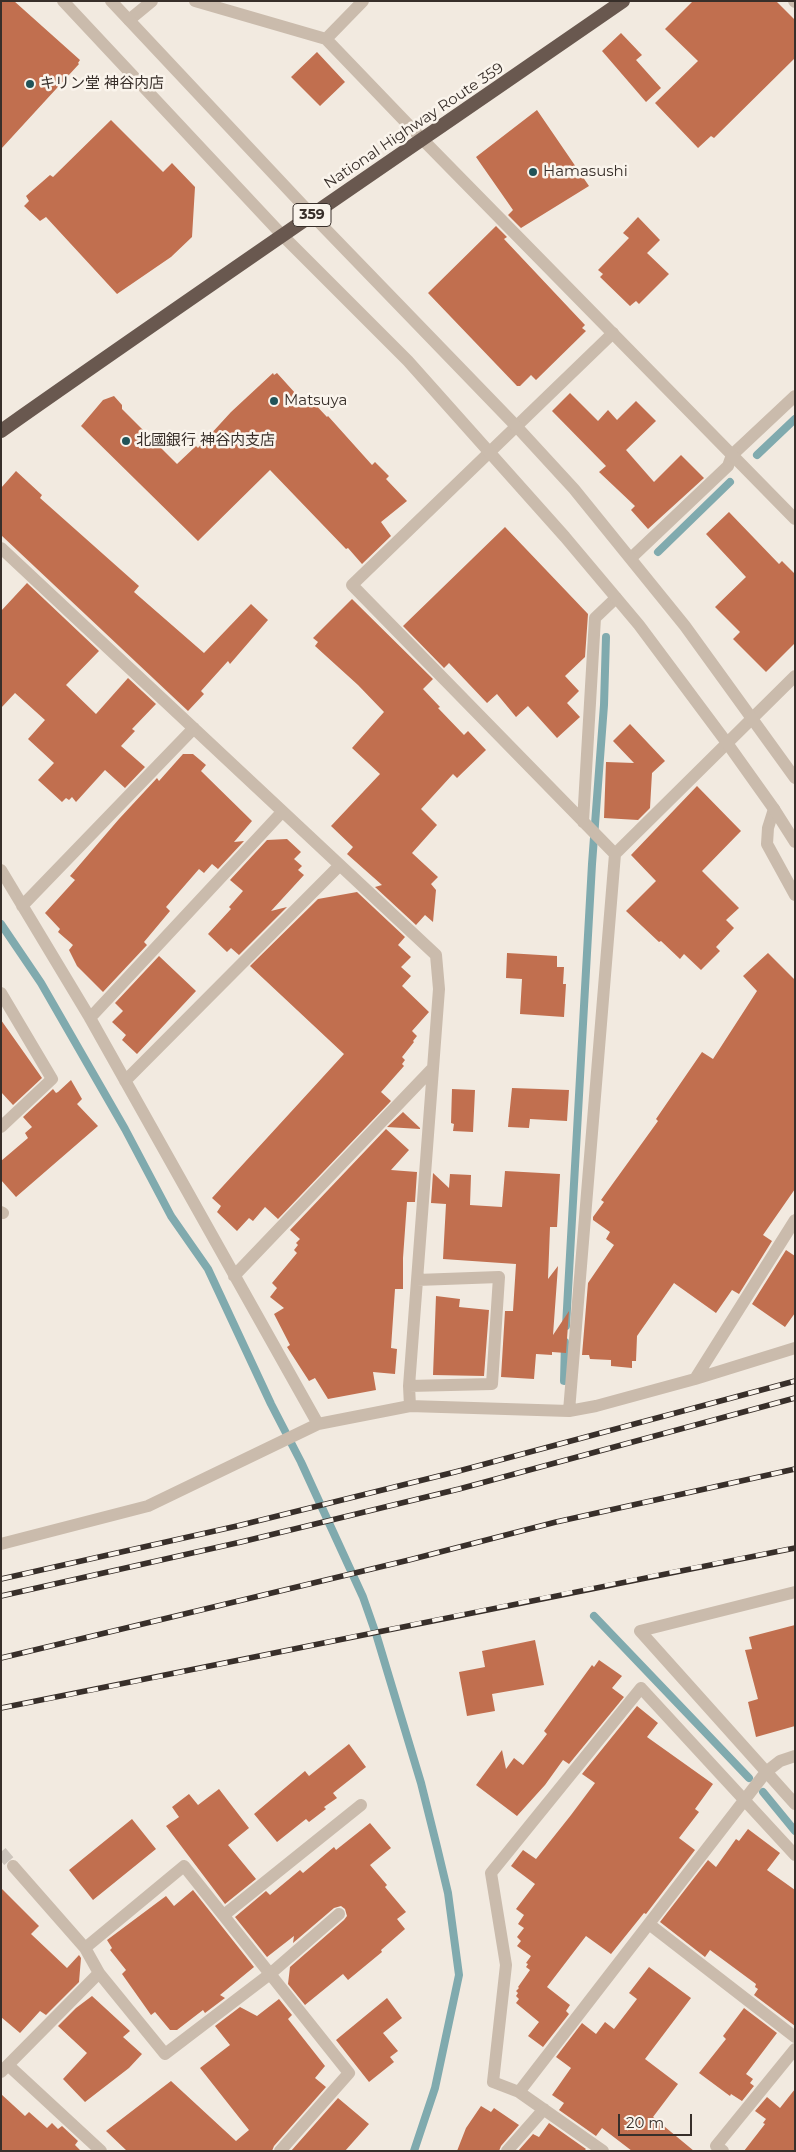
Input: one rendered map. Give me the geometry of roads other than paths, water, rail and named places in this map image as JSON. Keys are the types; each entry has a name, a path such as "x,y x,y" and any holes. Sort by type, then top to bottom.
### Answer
{"highway":[{"name":"National Highway Route 359","path":"1,431 185,301 283,236 623,1"}],"street":[{"path":"63,1 283,236 408,361 491,452 616,598 727,743 795,842"},
{"path":"111,1 574,489 632,558 753,717 795,778"},
{"path":"129,20 152,1"},
{"path":"195,1 326,39 422,140 795,519"},
{"path":"326,39 363,1"},
{"path":"613,333 352,585 615,854"},
{"path":"632,558 728,466 732,455 795,396"},
{"path":"1,548 436,954 439,989 409,1386 410,1406"},
{"path":"585,823 595,618 616,598"},
{"path":"569,1411 615,854 795,676"},
{"path":"22,906 194,728"},
{"path":"774,809 768,828 767,844 795,895"},
{"path":"90,1018 282,812"},
{"path":"125,1081 340,865"},
{"path":"1,870 90,1018 318,1424"},
{"path":"1,993 52,1079 1,1127"},
{"path":"234,1276 433,1068"},
{"path":"695,1379 795,1220"},
{"path":"409,1386 492,1384 499,1277 417,1280"},
{"path":"1,1544 148,1506 318,1424 410,1406 569,1411 596,1406 695,1379 795,1348"},
{"path":"795,1592 640,1631 795,1804"},
{"path":"604,2151 519,2092 493,2082 506,1965 491,1873 641,1688 795,1854"},
{"path":"519,2092 766,1772 780,1761 795,1756"},
{"path":"224,1915 361,1805"},
{"path":"13,1866 85,1948 99,1973 165,2054 270,1974 339,1914"},
{"path":"85,1948 184,1866 349,2073 280,2151"},
{"path":"649,1924 795,2037"},
{"path":"99,1973 5,2069 101,2151"},
{"path":"723,2151 716,2146 795,2049"},
{"path":"507,2151 544,2109"}],"waterway":[{"path":"757,455 795,419"},
{"path":"658,552 730,482"},
{"path":"566,1326 592,864 604,705 606,637"},
{"path":"1,924 41,983 125,1129 171,1216 208,1269 271,1404 301,1462 363,1597 377,1637 421,1783 437,1847 448,1893 459,1975 435,2088 414,2151"},
{"path":"564,1381 565,1342"},
{"path":"594,1616 749,1778"},
{"path":"763,1792 795,1831"}],"tunnel":[{"path":"1,1852 13,1866"}],"railway":[{"path":"1,1579 237,1526 455,1472 795,1381"},
{"path":"1,1596 241,1542 459,1489 795,1398"},
{"path":"1,1658 409,1560 556,1522 795,1469"},
{"path":"1,1708 795,1548"}],"place":[{"name":"キリン堂 神谷内店","path":"30,84"},
{"name":"Hamasushi","path":"533,172"},
{"name":"Matsuya","path":"274,401"},
{"name":"北國銀行 神谷内支店","path":"126,441"}]}
